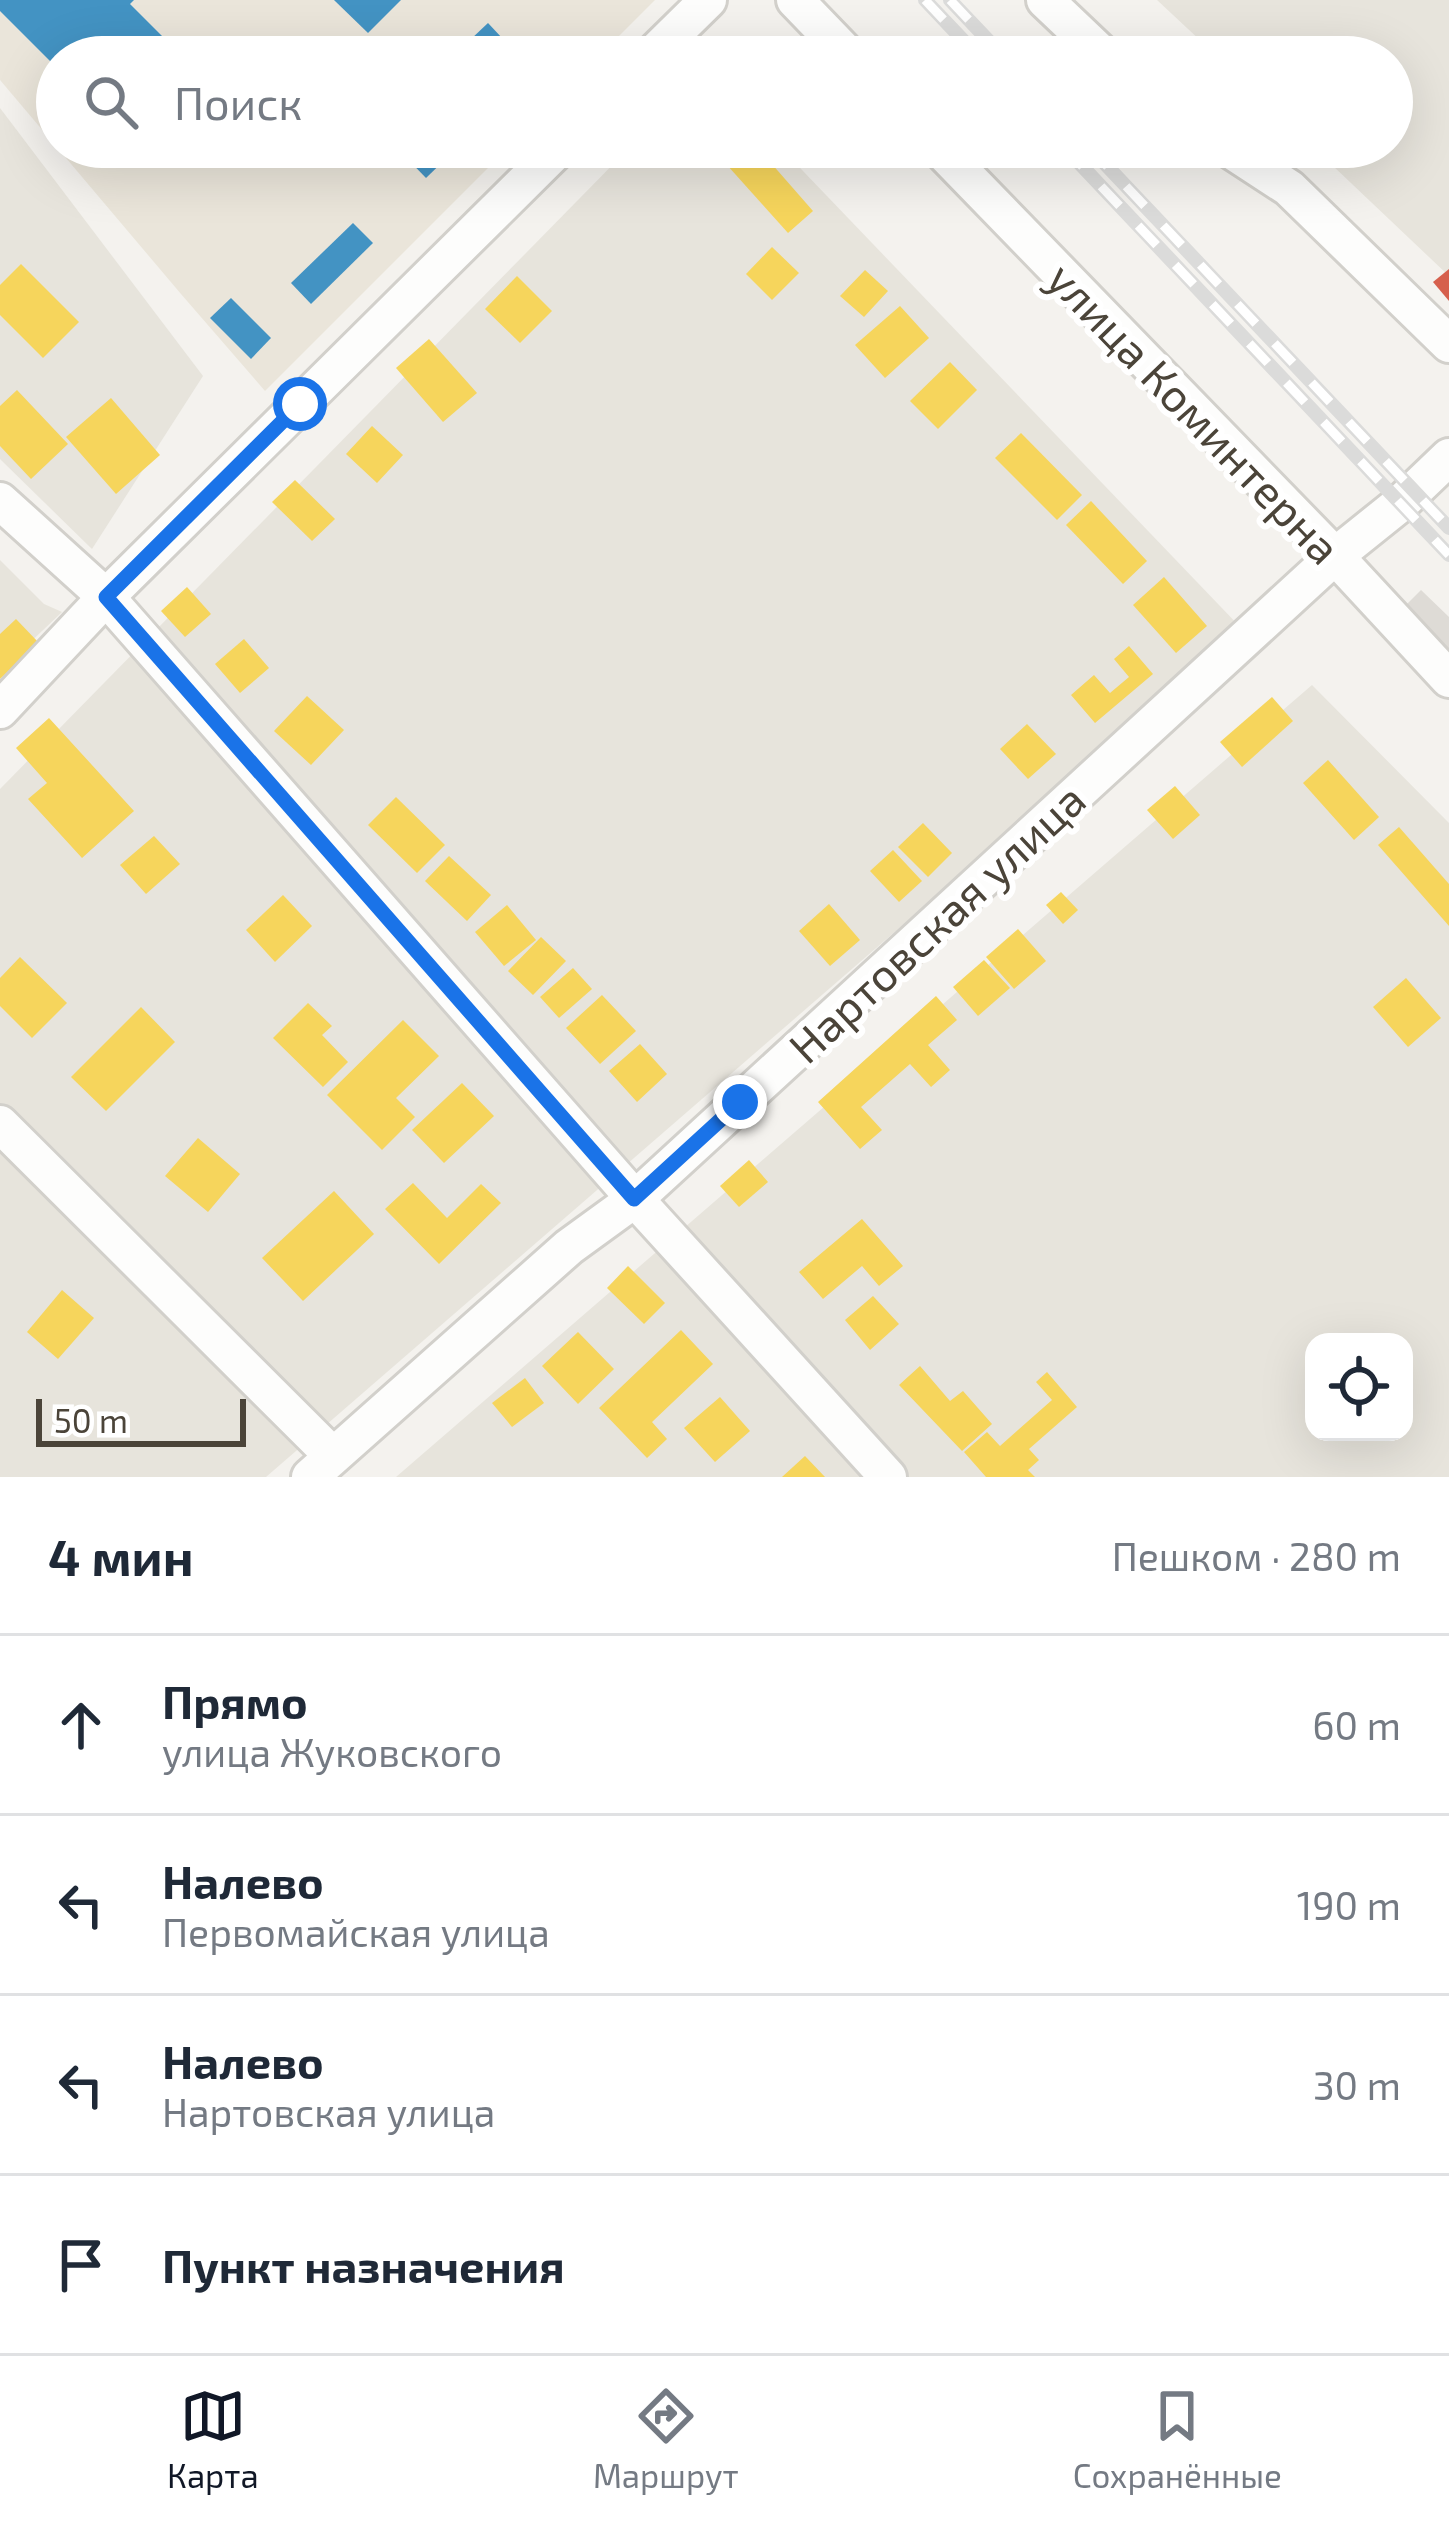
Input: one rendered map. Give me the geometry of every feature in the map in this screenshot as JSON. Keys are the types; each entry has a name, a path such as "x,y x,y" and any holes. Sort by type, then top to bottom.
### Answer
{"street":[{"path":"671,36 708,0"},
{"path":"795,0 830,36"},
{"path":"1045,0 1083,36"},
{"path":"0,710 106,597 539,168"},
{"name":"улица Коминтерна","path":"958,168 1449,679"},
{"path":"1258,168 1289,188 1449,344"},
{"name":"Нартовская улица","path":"322,1467 569,1247 634,1199 1449,457"},
{"path":"0,501 106,597 634,1199 888,1477"},
{"path":"0,1124 322,1467"}],"shaded area":[{"path":"0,0 655,0 619,36 36,36 36,123 0,80"},
{"path":"1157,0 1449,0 1449,276 1335,168 1413,168 1413,36 1196,36"},
{"path":"0,108 36,156 36,168 45,168 203,376 92,549 0,459"},
{"path":"74,168 488,168 265,391"},
{"path":"609,168 800,168 1243,630 266,1477 0,1477 0,789"},
{"path":"0,560 44,604 62,612 0,671"},
{"path":"1312,685 1449,823 1449,1477 396,1477"}],"building: Жильё":[{"path":"730,168 775,168 813,211 788,233"},
{"path":"772,247 799,273 772,300 746,274"},
{"path":"21,264 79,322 43,358 0,315 0,285"},
{"path":"865,270 888,291 864,317 840,296"},
{"path":"517,276 552,311 520,343 485,309"},
{"path":"900,306 929,338 885,378 855,345"},
{"path":"429,339 477,393 443,422 396,368"},
{"path":"950,362 977,390 938,429 910,401"},
{"path":"17,390 68,444 31,479 0,446 0,406"},
{"path":"111,398 160,455 116,494 66,437"},
{"path":"372,426 403,455 377,483 346,454"},
{"path":"1021,433 1082,495 1057,520 995,458"},
{"path":"295,480 335,519 312,541 272,502"},
{"path":"1091,501 1147,561 1123,584 1066,525"},
{"path":"1164,577 1207,626 1176,653 1133,605"},
{"path":"187,587 211,614 185,637 161,611"},
{"path":"16,619 39,643 0,679 0,634"},
{"path":"244,639 269,668 240,693 215,664"},
{"path":"1129,646 1153,674 1095,723 1071,695 1094,675 1110,693 1129,677 1114,659"},
{"path":"307,696 344,730 311,765 274,731"},
{"path":"1272,697 1293,721 1242,767 1220,742"},
{"path":"49,718 134,811 82,858 28,799 47,783 16,748"},
{"path":"1027,724 1056,754 1028,779 1000,749"},
{"path":"1328,760 1379,817 1354,840 1303,783"},
{"path":"1175,786 1200,815 1173,839 1147,810"},
{"path":"396,797 445,845 417,873 368,825"},
{"path":"923,823 952,853 928,877 898,847"},
{"path":"1399,827 1449,884 1449,926 1378,845"},
{"path":"154,836 180,864 146,894 120,865"},
{"path":"893,850 922,881 899,902 870,871"},
{"path":"449,856 491,895 467,921 425,881"},
{"path":"1061,892 1078,910 1063,924 1046,905"},
{"path":"283,895 312,926 275,962 246,930"},
{"path":"829,904 860,940 830,966 799,931"},
{"path":"507,905 536,940 504,966 475,932"},
{"path":"1018,929 1046,961 1014,989 986,957"},
{"path":"541,937 566,961 533,995 508,971"},
{"path":"20,957 67,1003 32,1038 0,1006 0,978"},
{"path":"984,960 1010,988 978,1016 953,987"},
{"path":"573,968 592,989 559,1018 540,997"},
{"path":"1406,978 1441,1018 1408,1047 1373,1007"},
{"path":"602,995 636,1031 600,1064 566,1028"},
{"path":"936,996 957,1020 928,1045 950,1070 931,1087 910,1064 861,1107 882,1130 860,1149 818,1102"},
{"path":"308,1003 332,1026 322,1035 348,1062 323,1087 273,1038"},
{"path":"141,1007 175,1042 106,1111 71,1077"},
{"path":"403,1020 439,1056 396,1098 415,1117 382,1150 327,1095"},
{"path":"640,1044 667,1074 637,1102 609,1071"},
{"path":"462,1083 494,1116 444,1163 412,1130"},
{"path":"198,1138 240,1174 208,1212 165,1176"},
{"path":"749,1160 768,1182 739,1207 720,1186"},
{"path":"413,1183 447,1218 481,1184 501,1203 439,1264 385,1209"},
{"path":"334,1191 374,1234 303,1301 262,1258"},
{"path":"862,1219 903,1266 879,1286 862,1266 823,1299 799,1272"},
{"path":"628,1266 665,1303 644,1324 607,1288"},
{"path":"62,1290 94,1318 58,1359 27,1332"},
{"path":"873,1296 899,1324 870,1350 845,1320"},
{"path":"681,1330 713,1364 652,1422 667,1439 647,1458 599,1408"},
{"path":"578,1332 614,1369 578,1404 542,1366"},
{"path":"920,1366 950,1401 963,1391 992,1424 962,1451 899,1385"},
{"path":"1047,1372 1077,1407 1029,1449 1039,1460 1028,1470 1035,1477 986,1477 964,1452 987,1432 1000,1446 1052,1400 1036,1382"},
{"path":"525,1378 544,1403 512,1427 492,1403"},
{"path":"720,1397 750,1431 715,1462 684,1428"},
{"path":"805,1456 825,1477 782,1477"}],"building: Торговля":[{"path":"1449,269 1449,301 1433,282"}],"building: Школы":[{"path":"0,0 134,0 130,4 162,36 36,36 36,47 0,11"},
{"path":"334,0 401,0 368,33"},
{"path":"488,23 500,36 474,36"},
{"path":"416,168 436,168 426,178"},
{"path":"353,223 373,243 311,304 291,283"},
{"path":"231,298 271,338 251,359 210,318"}],"building: Прочее":[{"path":"1421,590 1449,617 1449,653 1403,608"}],"railway":[{"path":"925,0 959,36"},
{"path":"950,0 984,36"},
{"path":"1084,168 1449,555"},
{"path":"1109,168 1449,528"}],"route":[{"path":"300,404 106,597 634,1199 740,1102"}]}
